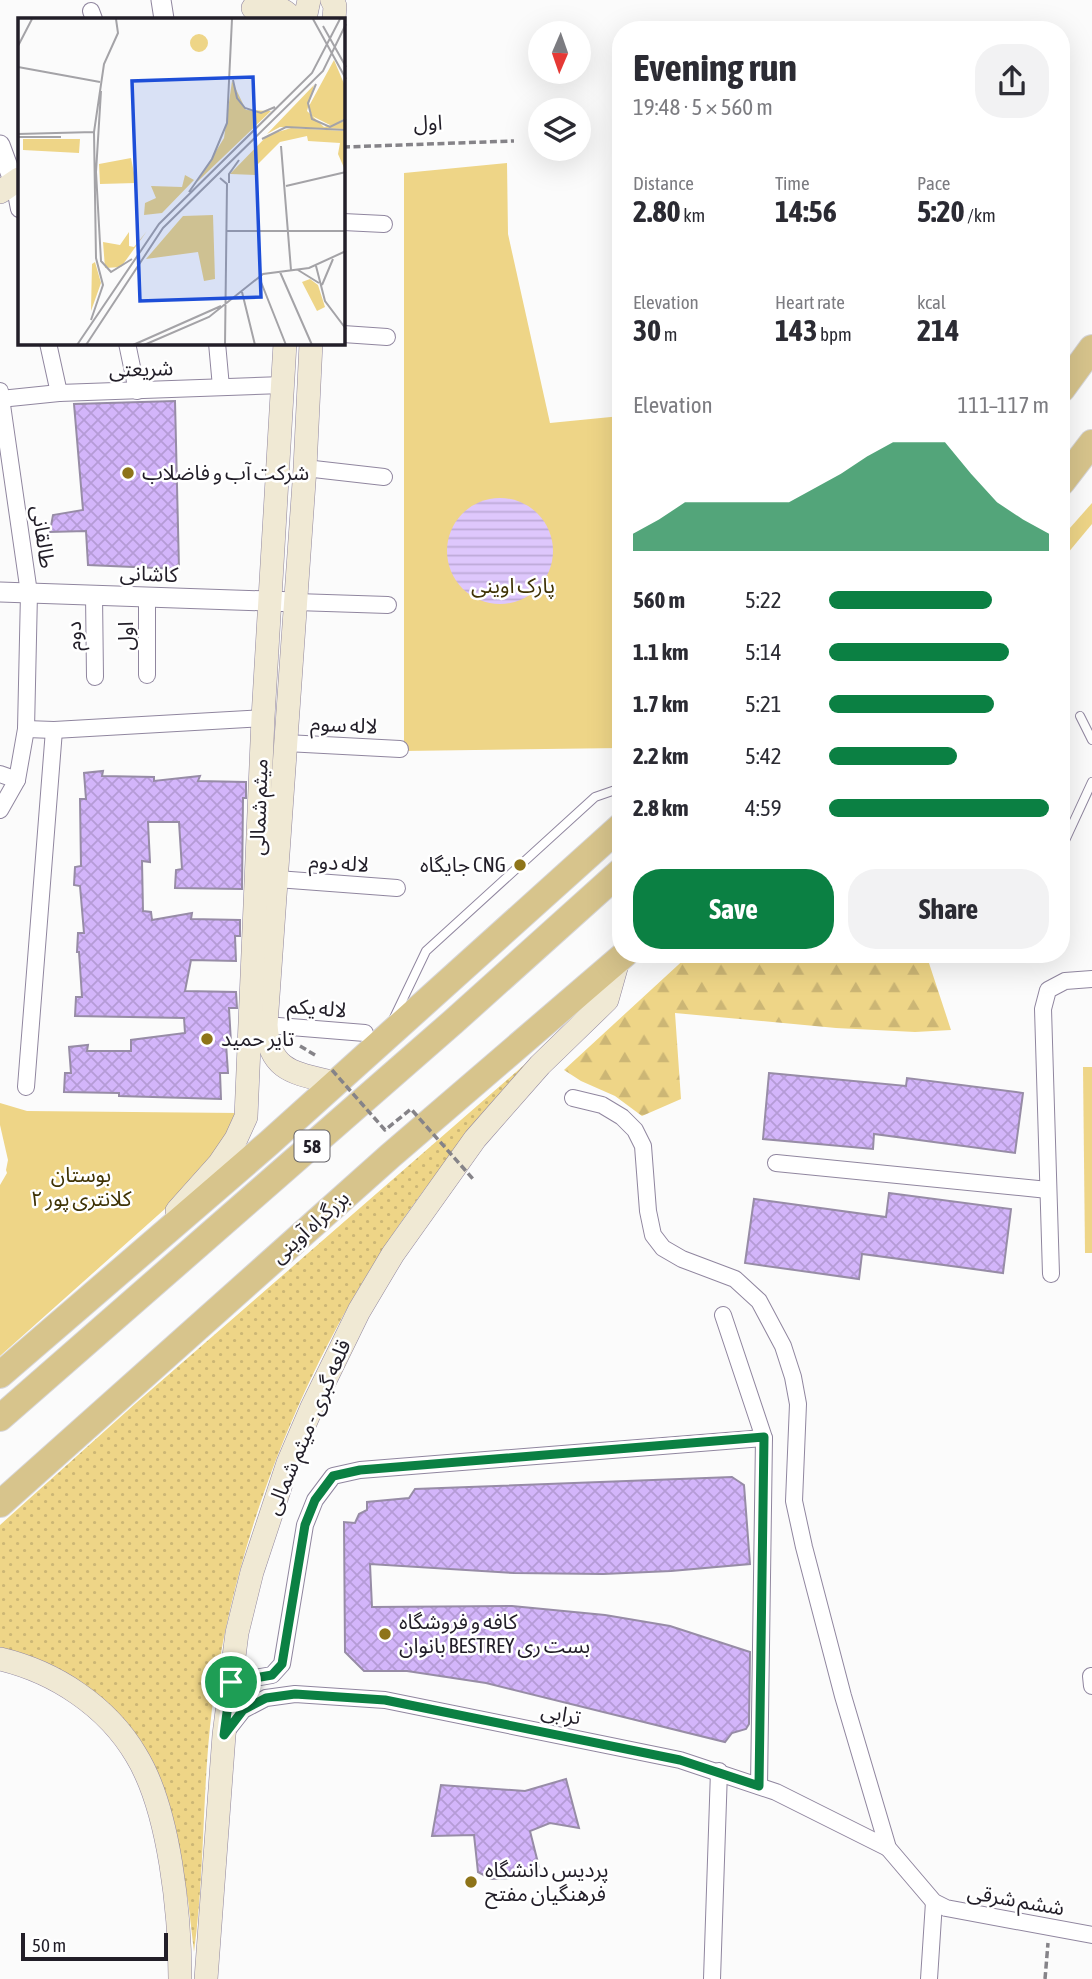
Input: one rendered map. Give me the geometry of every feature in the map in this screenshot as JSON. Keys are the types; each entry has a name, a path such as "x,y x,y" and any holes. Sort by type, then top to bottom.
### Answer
{"highway":[{"path":"1070,378 1092,348"},
{"path":"1070,472 1092,443"},
{"path":"0,1374 269,1143 374,1036 612,834"},
{"name":"58","path":"0,1418 422,1050 612,879"},
{"name":"بزرگراه آوینی","path":"0,1504 390,1156 614,963"}],"main road":[{"path":"305,18 309,0"},
{"path":"332,0 335,6 334,18"},
{"path":"252,9 276,7 292,18"},
{"name":"میثم شمالی","path":"154,1241 219,1164 236,1139 246,1116 263,718 285,345"},
{"name":"میثم شمالی","path":"311,345 266,1025 267,1042 274,1058 288,1069 333,1077"},
{"name":"قلعه گبری - میثم شمالی","path":"206,1978 224,1735 237,1633 271,1508 312,1407 359,1311 393,1254 475,1139 540,1065 607,1000 619,963"},
{"path":"0,1659 24,1665 61,1682 109,1720 137,1756 155,1798 168,1855 179,1915 180,1977 206,1978"}],"street":[{"path":"161,0 164,18"},
{"path":"0,145 18,206"},
{"path":"345,222 384,224"},
{"path":"345,334 387,337"},
{"path":"48,345 59,393"},
{"path":"127,345 137,391"},
{"path":"217,345 221,387"},
{"name":"شریعتی","path":"1,396 283,385"},
{"name":"طالقانی","path":"0,810 18,780 26,729 29,593 1,396"},
{"path":"304,468 384,477"},
{"name":"کاشانی","path":"0,592 296,602"},
{"name":"دوم","path":"94,595 95,677"},
{"name":"اول","path":"146,596 147,675"},
{"path":"296,602 388,605"},
{"path":"26,729 54,730 263,718"},
{"path":"26,1087 54,730"},
{"name":"لاله سوم","path":"286,743 400,749"},
{"path":"0,774 18,780"},
{"name":"لاله دوم","path":"277,879 397,888"},
{"path":"1051,1274 1043,1009 1048,990 1065,981 1092,979"},
{"name":"لاله یکم","path":"266,1025 374,1036"},
{"path":"573,1098 603,1105 622,1117 635,1130 643,1146 648,1210 653,1235 663,1248 682,1259 735,1279 758,1301 783,1346 798,1404 794,1501 803,1547 888,1848 934,1902 929,1979"},
{"path":"776,1163 1048,1190"},
{"path":"723,1315 764,1437 759,1786"},
{"path":"231,1682 272,1675 282,1664 305,1525 315,1500 333,1476 374,1469 764,1437"},
{"name":"ترابی","path":"224,1735 243,1710 266,1698 295,1694 385,1700 666,1757 719,1771 759,1786 888,1848"},
{"path":"712,1979 719,1771"},
{"name":"ششم شرقی","path":"934,1902 965,1913 1092,1935"}],"lane":[{"path":"1080,716 1092,740"},
{"path":"1070,830 1092,782"},
{"path":"374,1036 426,951 595,796 612,791"}],"path":[{"name":"اول","path":"345,146 514,141"},
{"path":"333,1077 385,1130 411,1109 473,1179"},
{"path":"1045,1979 1050,1928"}],"green space":[{"name":"پارک اوینی","path":"507,163 508,234 550,423 612,417 612,748 404,751 404,173"},
{"path":"1092,503 1092,524 1070,550 1070,528"},
{"path":"680,963 929,963 951,1030 915,1032 836,1028 675,1013 681,1099 642,1116 615,1096 564,1070"},
{"path":"539,1052 438,1172 384,1248 347,1308 314,1371 285,1436 260,1503 223,1640 209,1739 194,1952 188,1900 181,1871 137,1740 0,1649 0,1525"},
{"path":"1083,1067 1092,1067 1092,1253 1085,1253"},
{"name":"بوستان کلانتری پور ۲","path":"0,1103 27,1111 239,1113 228,1139 185,1191 0,1356 0,1185 7,1173 8,1160 0,1125"}],"shaded area":[{"path":"500,498 520,502 537,514 549,531 553,551 549,571 537,588 520,600 500,604 480,600 463,588 451,571 447,551 451,531 463,514 480,502"}],"building":[{"name":"شرکت آب و فاضلاب","path":"175,401 179,569 88,565 86,531 50,532 53,515 83,510 74,404"},
{"path":"103,771 102,776 154,777 154,781 200,776 198,781 246,782 246,798 243,798 242,889 175,888 176,870 182,869 179,822 148,822 150,862 142,861 143,911 151,912 152,920 192,913 191,919 240,920 240,936 235,936 236,961 191,960 185,991 236,992 237,1008 229,1008 231,1043 226,1043 228,1073 220,1073 221,1099 64,1092 65,1073 71,1073 69,1047 88,1045 87,1051 131,1051 131,1040 185,1033 184,1018 75,1016 76,997 82,997 77,952 78,933 84,933 80,886 74,885 75,867 81,866 80,799 86,799 84,773"},
{"path":"769,1073 906,1086 907,1078 1023,1093 1015,1153 874,1134 873,1149 763,1139"},
{"path":"889,1193 1011,1209 1003,1273 862,1254 859,1279 745,1263 754,1199 886,1217"},
{"path":"732,1477 744,1485 750,1564 603,1574 514,1573 370,1564 372,1607 512,1606 605,1615 670,1626 750,1652 749,1724 746,1729 732,1733 725,1742 486,1683 407,1671 364,1671 345,1652 344,1522 355,1523 359,1514 367,1510 367,1502 409,1498 415,1489"},
{"path":"566,1779 579,1828 550,1823 530,1831 539,1867 527,1877 491,1879 478,1872 474,1835 432,1836 441,1785 525,1791"}],"place":[{"name":"شرکت آب و فاضلاب","path":"128,473"},
{"name":"جایگاه CNG","path":"520,865"},
{"name":"تایر حمید","path":"207,1039"},
{"name":"کافه و فروشگاه بانوان BESTREY بست ری","path":"385,1634"},
{"name":"پردیس دانشگاه فرهنگیان مفتح","path":"471,1882"}],"route":[{"path":"764,1437 759,1786 680,1760 385,1700 356,1697 295,1694 266,1698 243,1710 224,1735 231,1682 272,1675 282,1664 305,1525 315,1500 333,1476 360,1470 764,1437"}]}
